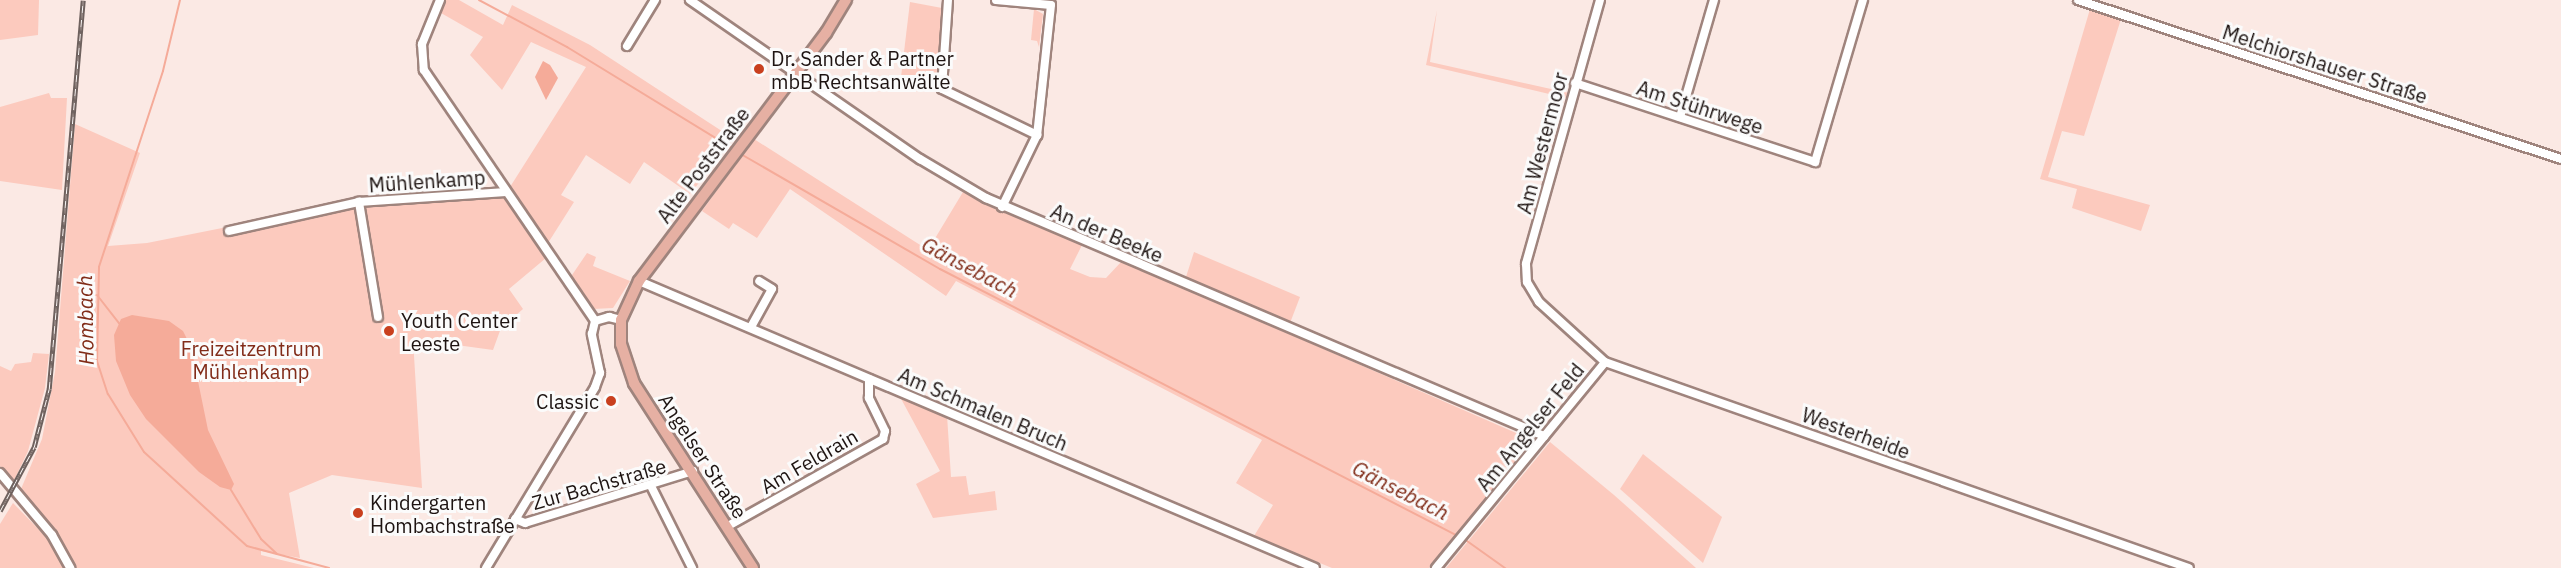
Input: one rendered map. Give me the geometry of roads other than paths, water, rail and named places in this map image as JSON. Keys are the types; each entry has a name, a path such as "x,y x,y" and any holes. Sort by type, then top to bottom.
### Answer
{"main road":[{"name":"Alte Poststraße","path":"621,320 639,281 796,72 846,0"},
{"name":"Angelser Straße","path":"621,320 625,363 753,568"}],"street":[{"name":"Mühlenkamp","path":"440,0 420,52 424,70 595,321"},
{"path":"627,46 655,0"},
{"name":"An der Beeke","path":"690,0 944,175 1002,207 1544,436"},
{"path":"948,0 942,89 1037,135"},
{"path":"996,0 1051,5 1037,135 1002,207"},
{"name":"Am Westermoor","path":"1532,294 1526,264 1600,0"},
{"path":"1680,117 1713,0"},
{"name":"Am Stührwege","path":"1575,83 1815,162 1863,0"},
{"name":"Melchiorshauser Straße","path":"2078,0 2561,159"},
{"name":"Mühlenkamp","path":"378,317 359,202 507,192"},
{"path":"229,231 359,202"},
{"name":"Am Schmalen Bruch","path":"639,281 1315,568"},
{"path":"751,327 771,289 759,281"},
{"name":"Westerheide","path":"1532,294 1605,362 2189,568"},
{"path":"486,568 598,380 600,364 592,334 595,321 609,317 621,320"},
{"name":"Am Angelser Feld","path":"1436,568 1605,362"},
{"name":"Am Feldrain","path":"728,526 883,439 885,431 869,398 868,379"},
{"name":"Zur Bachstraße","path":"515,519 525,523 651,486 693,471"},
{"path":"0,473 52,535 70,568"},
{"path":"651,486 692,568"}],"waterway":[{"name":"Hombach","path":"180,0 163,71 99,267 97,361 108,394 144,452 247,546 329,568"},
{"name":"Gänsebach","path":"479,0 567,47 735,150"},
{"name":"Gänsebach","path":"739,153 940,269 1460,537"},
{"path":"97,295 119,323"},
{"path":"231,490 261,539 277,554"},
{"name":"Gänsebach","path":"1467,541 1505,568"}],"railway":[{"path":"0,511 34,447 49,389 83,0"}],"place":[{"name":"Dr. Sander & Partner mbB Rechtsanwälte","path":"759,69"},
{"name":"Youth Center Leeste","path":"389,331"},
{"name":"Classic","path":"611,401"},
{"name":"Kindergarten Hombachstraße","path":"358,513"}],"park label":[{"name":"Freizeitzentrum Mühlenkamp","path":"251,360"}]}
